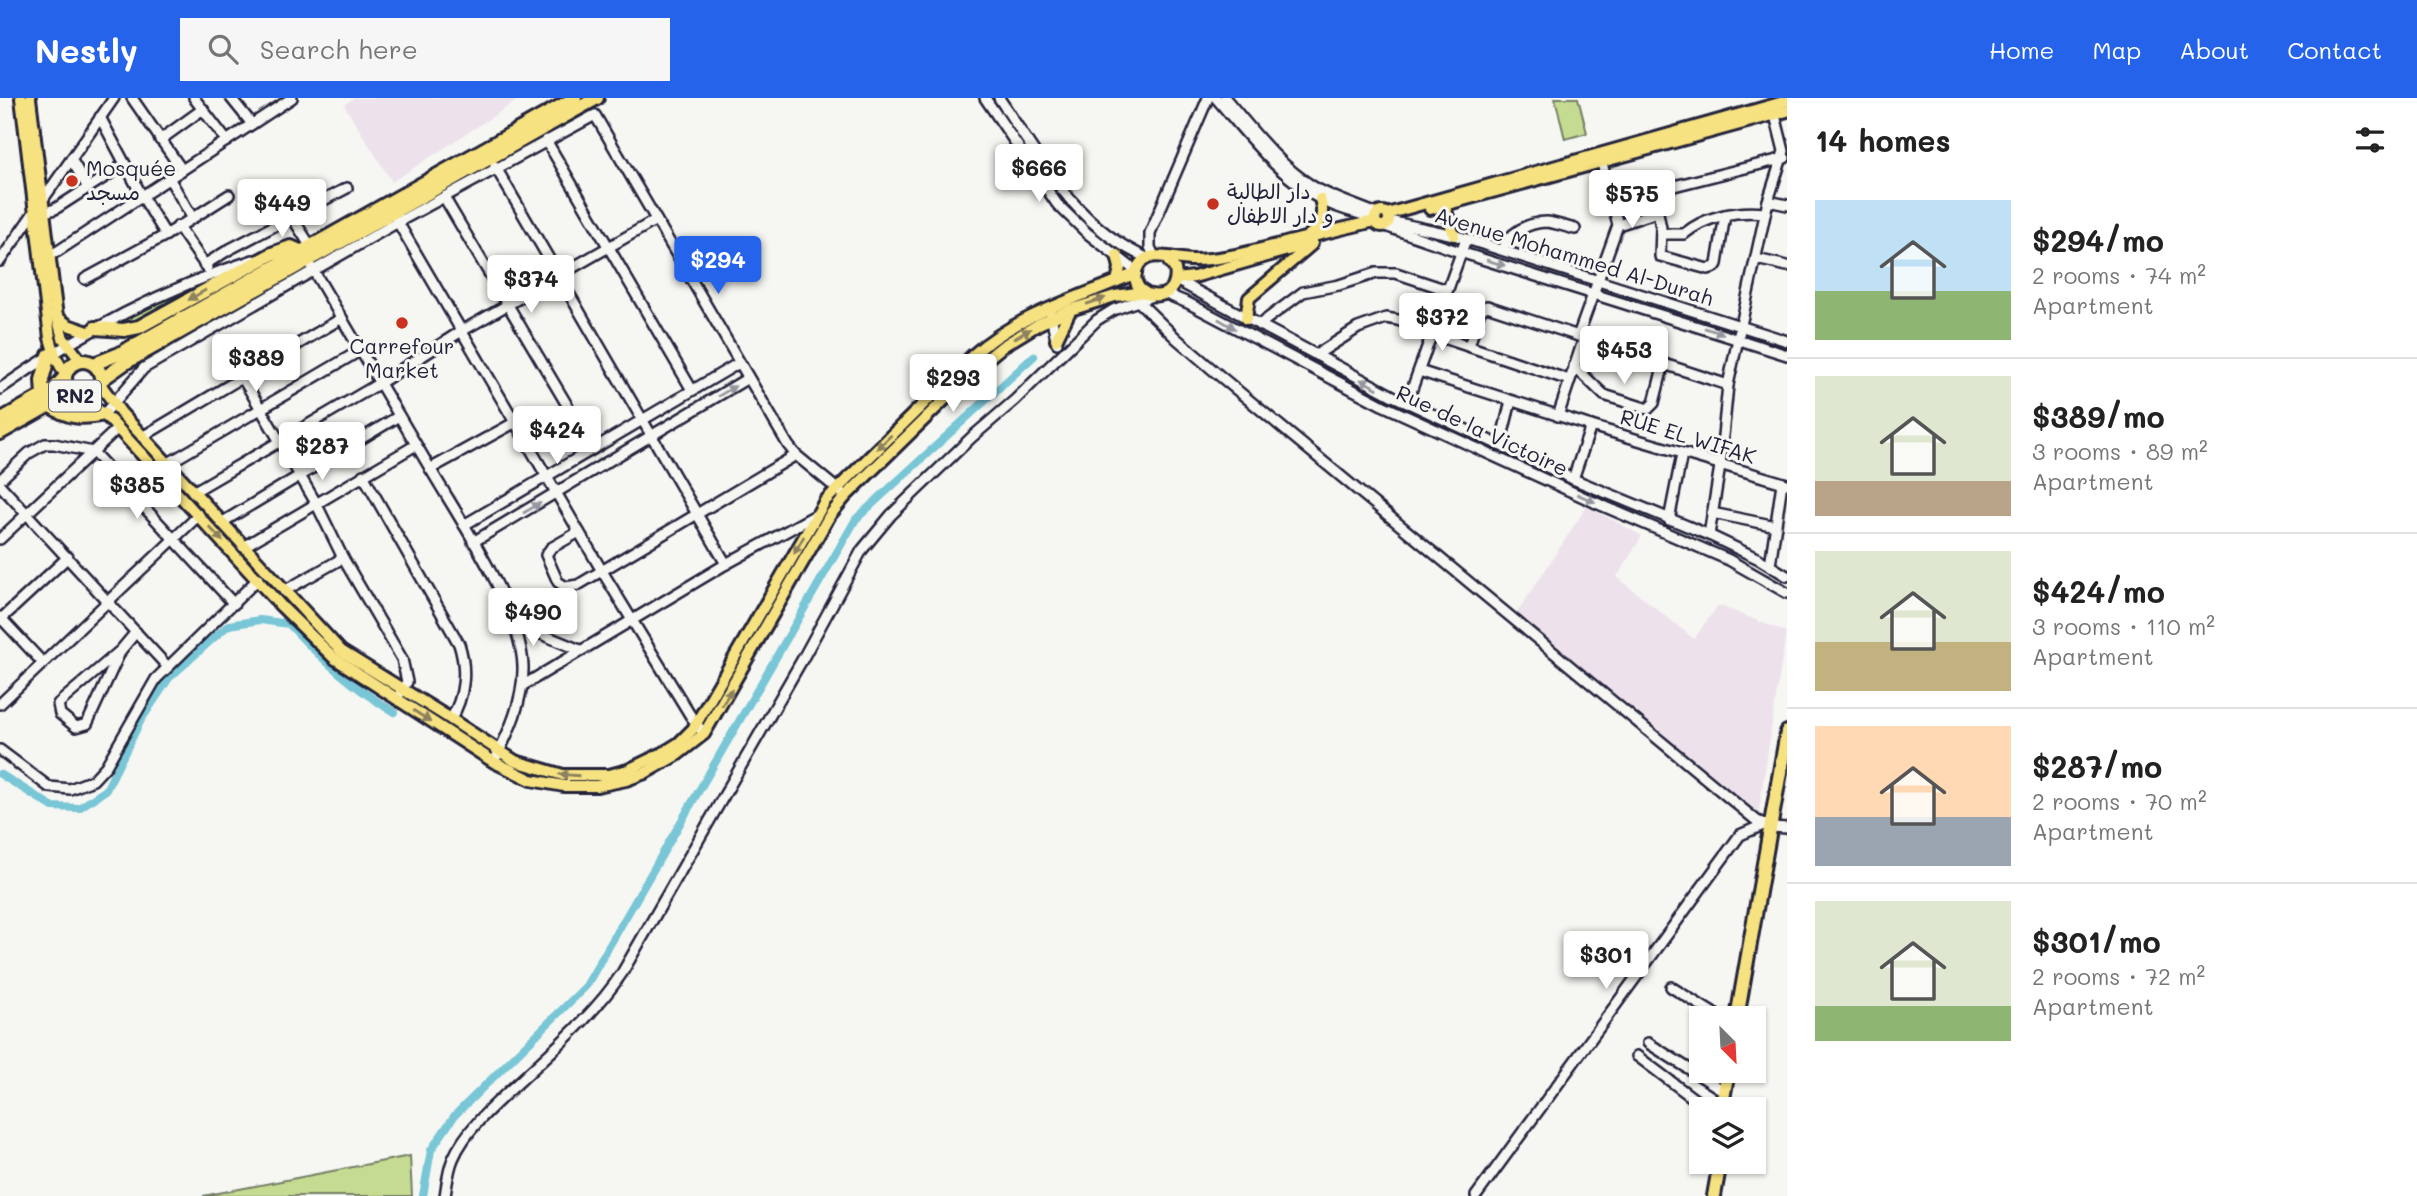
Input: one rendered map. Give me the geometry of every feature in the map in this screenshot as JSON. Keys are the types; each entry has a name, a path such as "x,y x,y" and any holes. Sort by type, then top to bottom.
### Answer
{"highway":[{"name":"RN2","path":"0,420 46,400 79,397 96,392 101,382 125,363 575,98"},
{"name":"RN2","path":"0,433 46,400 69,366 119,354 309,257 395,218 493,163 597,98"},
{"path":"92,330 139,327 272,254 291,247 309,257"},
{"path":"51,354 43,374 46,400 73,417 84,418 108,409"},
{"name":"RN2","path":"88,362 99,371 101,382"},
{"name":"RN2","path":"64,376 68,391 79,397"},
{"path":"1747,1006 1787,732"},
{"path":"1739,1006 1787,779"},
{"path":"1723,1097 1728,1083"},
{"path":"1706,1196 1710,1174"},
{"path":"1714,1196 1718,1174"}],"main road":[{"path":"21,98 39,213 51,354 64,376"},
{"path":"30,98 43,199 39,213"},
{"path":"1176,279 1194,277 1309,240 1787,101"},
{"path":"1382,220 1602,163 1787,111"},
{"path":"1246,319 1249,298 1309,240 1321,221 1320,199"},
{"path":"1444,205 1454,235"},
{"path":"701,729 816,515 836,488 983,346 1006,330 1050,313 1136,272 1150,257 1191,260 1229,257 1309,240"},
{"path":"1117,255 1120,268 1117,281"},
{"path":"44,258 57,317 67,344 88,362"},
{"path":"79,397 108,409 142,437 341,651 399,694 497,757 570,776 609,775 663,753 701,729 830,515 846,496 991,355 1050,313 1070,310 1105,298 1166,294 1176,279 1173,265 1166,258"},
{"path":"1136,272 1137,284 1144,296"},
{"path":"1056,340 1070,310"},
{"path":"57,317 74,328 92,330"},
{"path":"101,382 108,409 118,428 281,606 334,658 451,719 497,757"}],"street":[{"path":"43,199 114,98"},
{"path":"132,98 182,170"},
{"path":"194,98 227,141"},
{"path":"231,98 251,124"},
{"path":"44,258 292,98"},
{"path":"985,98 1057,204 1087,233 1136,272"},
{"path":"999,98 1078,209 1104,233 1150,257 1150,233 1208,98"},
{"name":"Avenue Mohammed Al-Durah","path":"1216,98 1278,166 1320,199 1382,220 1454,235 1787,341"},
{"name":"Avenue Mohammed Al-Durah","path":"1225,98 1283,163 1300,177 1318,190 1382,220 1461,252 1787,355"},
{"path":"160,140 203,109"},
{"path":"701,729 602,571 395,218 444,197 493,163 595,115 739,363 796,455 846,496"},
{"path":"1709,535 1720,466 1728,385 1765,213 1784,158 1784,145 1775,115"},
{"path":"100,117 166,235"},
{"path":"546,140 691,390"},
{"path":"1618,225 1654,213 1666,191 1674,186 1784,158"},
{"path":"71,159 88,188"},
{"path":"493,163 726,564"},
{"path":"1558,416 1593,295 1618,225 1602,163"},
{"path":"0,261 39,213 88,188 125,164"},
{"path":"169,178 191,217"},
{"path":"204,265 347,188"},
{"path":"85,279 166,235 229,195"},
{"path":"444,197 593,449"},
{"path":"1768,201 1787,205"},
{"path":"1657,208 1662,234 1658,251 1661,258 1712,269 1717,264 1725,215"},
{"path":"1662,234 1684,234 1693,226 1738,212 1765,213"},
{"path":"292,217 309,257 342,318 464,525 508,608 521,646 522,686 514,719 497,757"},
{"path":"193,492 380,383 460,332 656,220"},
{"path":"1503,250 1513,234 1539,224 1552,223 1575,229"},
{"path":"178,226 213,274"},
{"path":"1407,403 1466,239"},
{"path":"0,389 67,344 162,295 272,254"},
{"path":"108,409 144,368 309,257"},
{"path":"1756,259 1787,266"},
{"path":"1259,325 1303,292 1339,285 1376,273 1396,273 1447,290"},
{"name":"Rue de la Victoire","path":"1176,279 1246,319 1407,403 1669,520 1709,535 1787,576"},
{"name":"Rue de la Victoire","path":"1166,294 1382,405 1729,560 1787,593"},
{"path":"445,1196 451,1162 459,1146 497,1102 557,1047 616,982 802,660 851,567 868,542 891,515 1097,320 1144,296 1177,339 1220,376 1775,827"},
{"path":"1469,346 1480,310 1485,306 1728,385"},
{"path":"1050,313 1061,353"},
{"path":"142,437 342,318"},
{"path":"1317,355 1358,328 1386,318 1569,380"},
{"path":"167,464 361,350"},
{"path":"464,525 739,363"},
{"path":"1574,366 1604,396 1648,409 1654,403 1664,363"},
{"name":"RUE EL WIFAK","path":"1419,371 1785,484"},
{"path":"242,377 316,503 343,558 402,659 407,676 399,694"},
{"path":"473,542 748,378"},
{"path":"1500,445 1511,401"},
{"path":"220,523 399,416"},
{"path":"430,469 514,423"},
{"path":"1573,478 1591,426"},
{"path":"0,539 118,428"},
{"path":"167,666 0,483 29,453 54,443 93,452 234,604"},
{"path":"243,547 416,445"},
{"path":"1669,520 1682,454"},
{"path":"579,531 548,552 547,559 558,582 566,587 572,587 602,571 796,455"},
{"path":"363,475 459,644 464,680 451,719"},
{"path":"1770,565 1785,484"},
{"path":"1712,513 1776,526"},
{"path":"522,686 726,564 816,515"},
{"path":"0,704 199,516"},
{"path":"43,663 0,618 68,557"},
{"path":"284,591 343,558"},
{"path":"0,750 49,787 80,787 101,774 148,690 167,666 258,579"},
{"path":"508,608 528,629 580,650"},
{"path":"121,650 87,723 76,727 60,714 58,705 121,650 136,632"},
{"path":"1476,1196 1740,835 1775,827"},
{"path":"1671,987 1702,1006"},
{"path":"1648,1043 1724,1091"},
{"path":"1637,1056 1692,1097"}],"shaded area":[{"path":"354,98 521,98 392,182 344,105"},
{"path":"1587,506 1642,536 1617,577 1694,639 1718,605 1786,632 1757,822 1517,613"}],"green space":[{"path":"1555,98 1578,98 1587,133 1565,139"},
{"path":"218,278 136,324 115,327 115,322"},
{"path":"410,1156 412,1196 203,1196"}],"waterway":[{"path":"423,1196 431,1150 455,1115 586,986 856,519 1034,356"},
{"path":"0,774 53,807 79,808 106,790 141,720 169,678 229,625 260,620 289,624 338,672 394,712"}],"place":[{"name":"Mosquée مسجد","path":"72,181"},
{"name":"دار الطالبة و دار الاطفال","path":"1213,204"},
{"name":"Carrefour Market","path":"402,323"}]}
